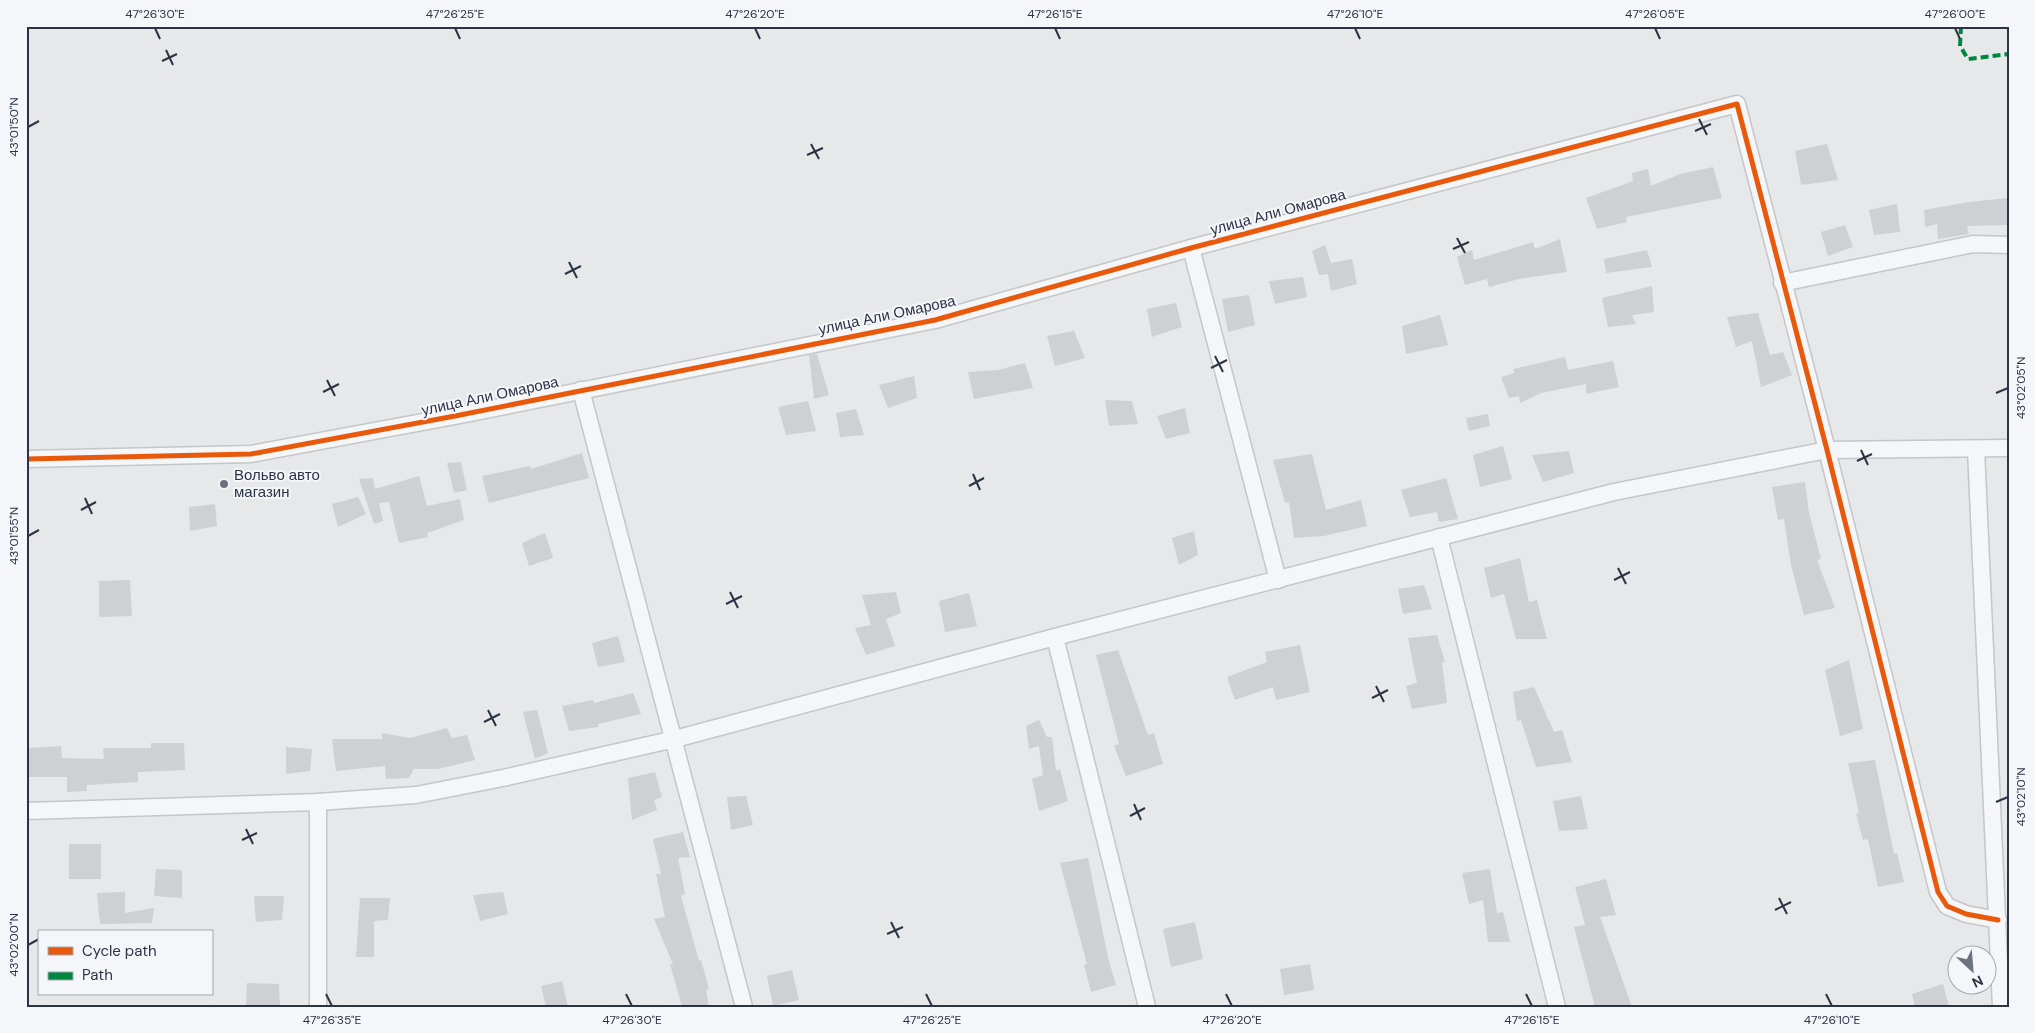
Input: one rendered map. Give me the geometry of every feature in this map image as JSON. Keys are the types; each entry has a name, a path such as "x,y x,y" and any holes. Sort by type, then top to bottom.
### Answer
{"street":[{"name":"улица Али Омарова","path":"26,459 251,454 935,320 1191,248 1737,104 1782,283"},
{"path":"1998,920 1966,914 1947,906 1938,892 1827,450 1782,283 1973,244 2009,245"},
{"path":"1191,248 1278,580"},
{"path":"581,390 675,739 744,1007"},
{"path":"26,811 318,802 416,795 503,778 675,739 1055,637 1614,492 1827,450 2009,448"},
{"path":"1976,449 2001,1007"},
{"path":"1439,537 1557,1007"},
{"path":"1055,637 1147,1007"},
{"path":"318,802 318,1007"}],"building":[{"path":"1827,144 1838,180 1801,185 1795,151"},
{"path":"1713,167 1722,198 1626,217 1627,222 1597,229 1586,198 1633,181 1632,173 1648,169 1651,186 1680,174"},
{"path":"2009,198 2009,225 1967,226 1969,234 1938,239 1937,224 1925,227 1924,210 1969,202"},
{"path":"1897,204 1900,232 1874,235 1869,210"},
{"path":"1845,225 1853,247 1828,256 1821,232"},
{"path":"1560,239 1567,272 1519,279 1489,287 1487,279 1465,285 1457,257 1472,250 1474,260 1533,242 1535,249"},
{"path":"1325,245 1331,263 1352,259 1357,284 1331,291 1328,274 1319,275 1312,251"},
{"path":"1647,250 1652,267 1606,273 1604,259"},
{"path":"1303,277 1307,297 1275,304 1269,281"},
{"path":"1652,286 1654,312 1632,315 1636,324 1608,327 1602,298"},
{"path":"1249,295 1255,325 1228,332 1222,299"},
{"path":"1176,303 1182,327 1152,337 1147,309"},
{"path":"1758,313 1770,355 1783,352 1792,375 1761,387 1752,341 1736,347 1727,317"},
{"path":"1440,315 1448,345 1406,354 1402,326"},
{"path":"1074,331 1085,358 1055,366 1047,336"},
{"path":"817,354 829,395 814,399 809,355"},
{"path":"1565,357 1568,370 1613,361 1619,387 1586,394 1586,384 1541,393 1520,403 1519,396 1509,398 1501,377 1514,373 1513,369"},
{"path":"1025,363 1033,388 974,399 968,372 998,370"},
{"path":"914,376 917,398 888,408 879,385"},
{"path":"1105,400 1132,401 1138,424 1109,426"},
{"path":"808,401 816,431 786,435 778,407"},
{"path":"1185,408 1190,433 1166,439 1157,416"},
{"path":"856,409 864,435 840,437 836,413"},
{"path":"1488,414 1490,426 1469,431 1466,418"},
{"path":"1503,446 1512,479 1480,487 1473,455"},
{"path":"1569,451 1574,473 1543,482 1532,455"},
{"path":"582,453 589,478 489,503 482,476 530,466 531,469"},
{"path":"1312,454 1326,510 1361,500 1367,526 1324,536 1294,538 1289,502 1285,503 1273,460"},
{"path":"461,462 467,490 454,493 447,463"},
{"path":"419,476 427,506 460,499 464,520 427,533 428,537 399,543 389,502 379,503 383,521 374,524 359,479 373,478 375,489"},
{"path":"1446,478 1458,519 1439,522 1437,512 1410,517 1401,490"},
{"path":"1805,482 1809,513 1821,559 1817,560 1835,608 1804,615 1791,565 1784,519 1778,520 1772,487"},
{"path":"358,497 366,514 338,527 332,504"},
{"path":"215,504 217,526 190,531 189,507"},
{"path":"1194,531 1198,555 1179,565 1172,538"},
{"path":"545,533 553,558 529,566 522,543"},
{"path":"1520,558 1529,602 1537,600 1547,639 1516,639 1504,594 1491,598 1484,568"},
{"path":"130,580 132,616 99,617 99,581"},
{"path":"1424,585 1432,609 1403,614 1398,589"},
{"path":"896,592 901,613 886,619 895,646 866,655 855,628 871,625 862,595"},
{"path":"969,593 977,626 945,632 939,601"},
{"path":"1437,635 1445,662 1442,662 1447,703 1412,709 1406,686 1417,683 1408,638"},
{"path":"618,636 625,662 598,667 592,643"},
{"path":"1300,645 1310,692 1276,700 1273,687 1235,700 1227,677 1267,662 1265,652"},
{"path":"1118,650 1148,735 1154,733 1163,764 1126,776 1114,746 1119,744 1096,655"},
{"path":"1849,660 1863,729 1840,736 1825,670"},
{"path":"1534,687 1554,732 1562,730 1572,762 1536,767 1521,720 1517,721 1513,692"},
{"path":"633,693 641,714 598,724 599,727 569,731 562,706 593,700 594,703"},
{"path":"537,710 548,753 535,759 523,712"},
{"path":"1039,720 1047,737 1052,737 1056,771 1060,769 1068,801 1039,811 1032,779 1043,775 1039,746 1029,749 1026,726"},
{"path":"447,728 452,738 467,735 475,760 438,769 414,769 409,778 386,779 385,766 336,771 332,739 382,739 382,733 410,738"},
{"path":"151,743 184,743 185,770 138,772 138,782 87,785 87,791 67,792 67,777 27,777 28,748 61,746 62,758 104,759 103,748 151,748"},
{"path":"286,747 312,749 310,771 286,774"},
{"path":"1875,760 1894,854 1897,853 1904,882 1878,887 1868,839 1863,840 1856,814 1859,813 1848,763"},
{"path":"655,772 662,797 654,800 657,810 632,820 628,778"},
{"path":"746,796 753,825 731,830 727,797"},
{"path":"1581,796 1588,829 1559,831 1553,801"},
{"path":"683,832 690,857 678,858 685,894 681,896 699,961 701,960 709,989 706,990 709,1007 682,1007 670,964 673,964 654,919 665,917 656,874 661,874 653,839"},
{"path":"69,844 101,844 101,879 69,879"},
{"path":"1088,858 1108,958 1116,985 1091,992 1084,965 1087,964 1060,863"},
{"path":"156,869 182,870 182,898 154,896"},
{"path":"1490,869 1497,913 1503,912 1510,942 1488,942 1483,900 1469,904 1462,873"},
{"path":"1606,879 1616,915 1600,917 1632,1007 1595,1007 1574,927 1585,925 1575,887"},
{"path":"125,892 125,913 154,908 152,923 100,924 97,893"},
{"path":"503,892 508,914 480,921 473,895"},
{"path":"254,896 284,896 282,920 256,922"},
{"path":"360,898 390,898 388,920 374,921 374,957 356,957"},
{"path":"1195,922 1203,959 1171,967 1163,929"},
{"path":"1310,964 1314,990 1284,995 1280,969"},
{"path":"792,970 799,1000 773,1006 767,976"},
{"path":"562,981 568,1007 546,1007 541,986"},
{"path":"247,983 279,984 280,1007 246,1007"},
{"path":"1943,984 1949,1007 1915,1007 1912,994"}],"marked path":[{"path":"1961,26 1960,46 1968,59 2009,54"}],"cycle path":[{"path":"26,459 251,454 455,416 935,320 1191,248 1737,104 1827,450 1938,892 1947,906 1966,914 1998,920"}],"place":[{"name":"Вольво авто магазин","path":"224,484"}]}
